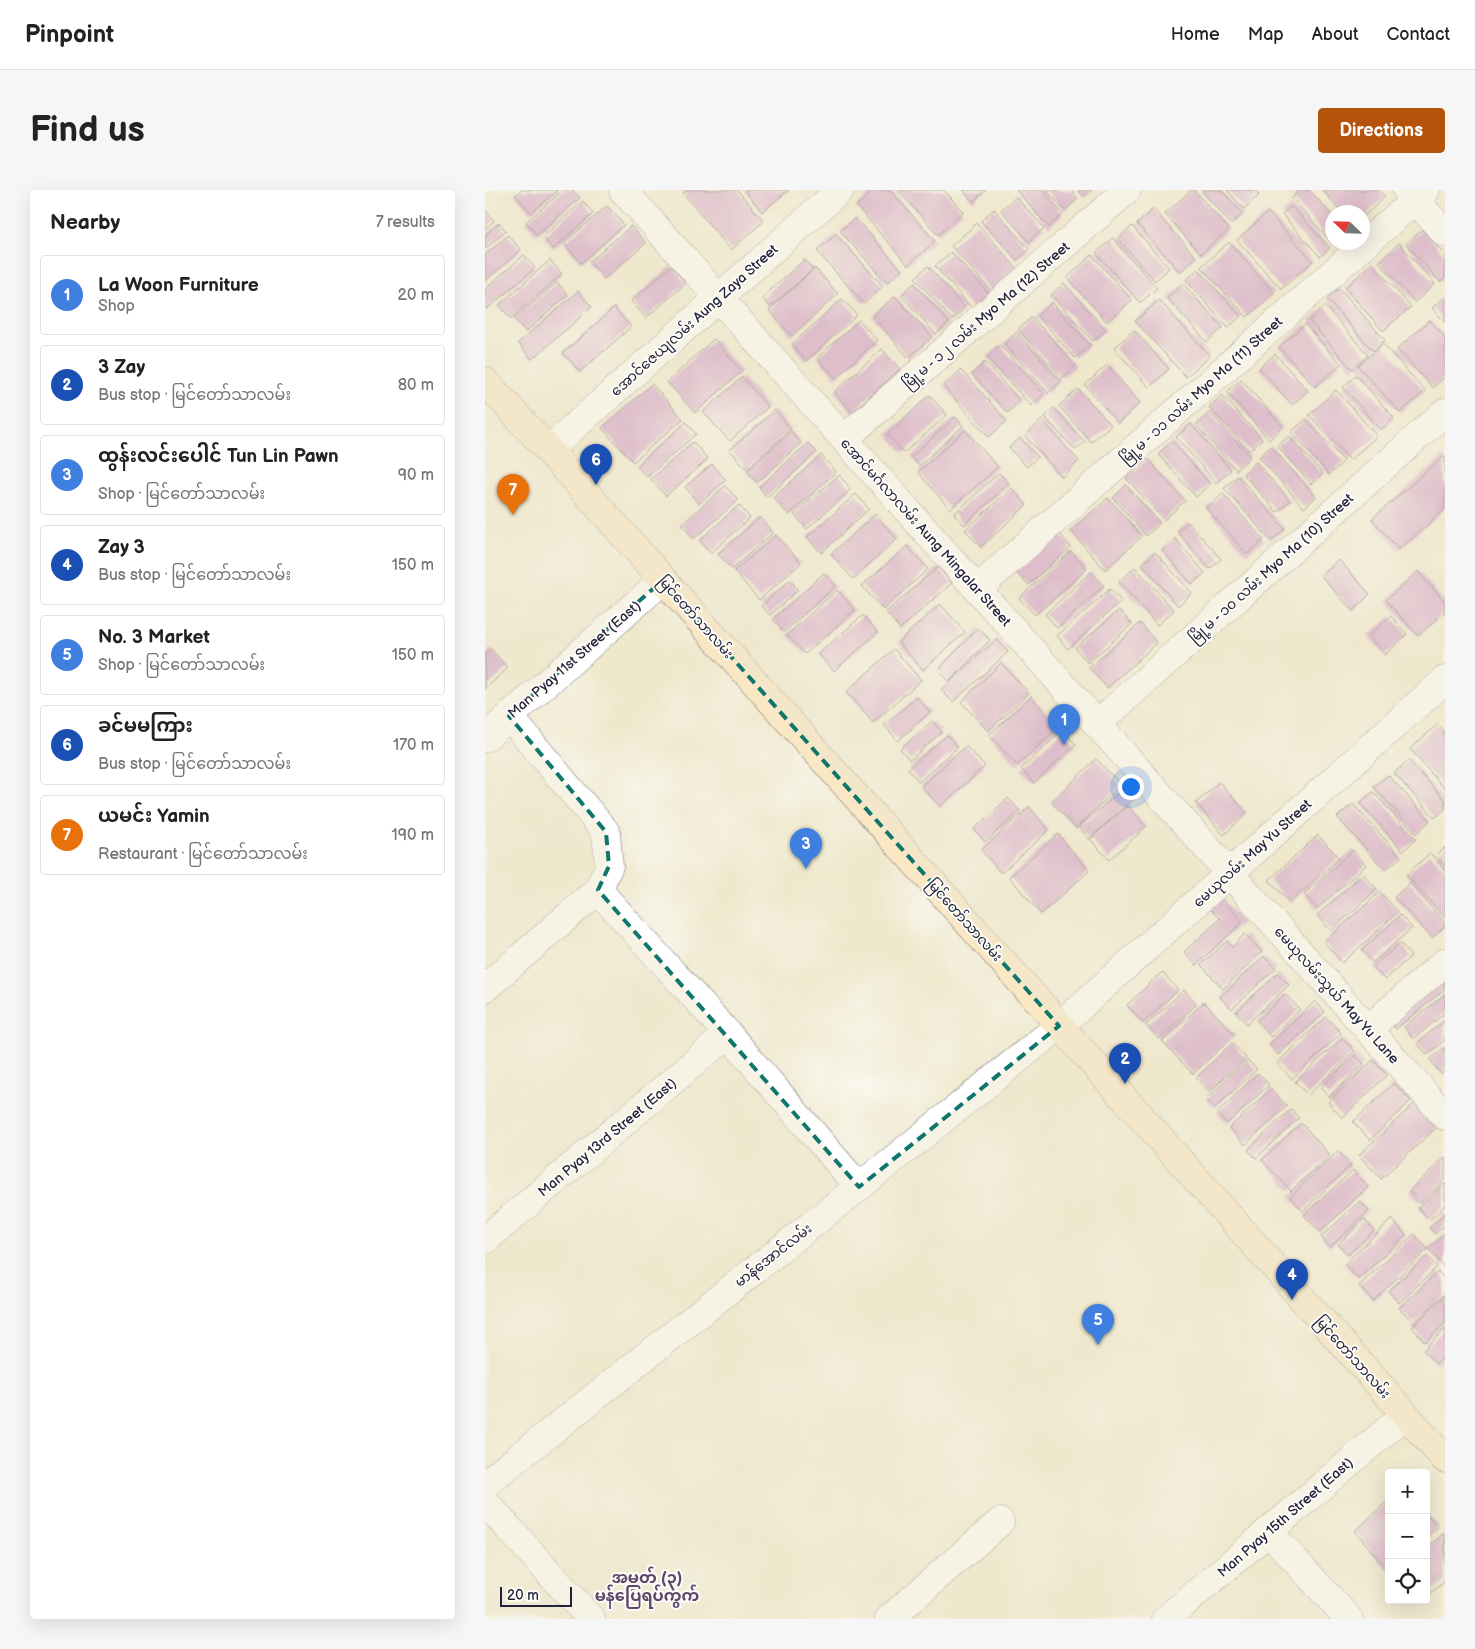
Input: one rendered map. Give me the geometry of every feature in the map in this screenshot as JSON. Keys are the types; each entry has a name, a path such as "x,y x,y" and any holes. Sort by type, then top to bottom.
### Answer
{"main road":[{"name":"မြင်တော်သာလမ်း","path":"485,381 1445,1459"}],"street":[{"name":"အောင်မင်္ဂလာလမ်း Aung Mingalar Street","path":"623,190 1229,873"},
{"name":"အောင်ဇေယျလမ်း Aung Zaya Street","path":"548,450 840,190"},
{"name":"မြို့မ - ၁၂ လမ်း Myo Ma (12) Street","path":"844,439 1127,190"},
{"path":"1416,193 1445,233"},
{"name":"မြို့မ - ၁၁ လမ်း Myo Ma (11) Street","path":"977,589 1416,193"},
{"name":"မြို့မ - ၁၀ လမ်း Myo Ma (10) Street","path":"1097,724 1445,412"},
{"name":"Man Pyay 11st Street (East)","path":"485,738 663,580"},
{"name":"မေယုလမ်း May Yu Street","path":"1059,1026 1445,680"},
{"path":"485,988 598,890 609,866 606,832 509,716"},
{"name":"မေယုလမ်းသွယ် May Yu Lane","path":"1229,873 1445,1116"},
{"path":"598,890 728,1034 859,1187"},
{"path":"1368,1029 1445,962"},
{"name":"မာန်အောင်လမ်း","path":"485,1484 1059,1026"},
{"name":"Man Pyay 13rd Street (East)","path":"485,1240 728,1034"},
{"name":"Man Pyay 15th Street (East)","path":"1166,1619 1405,1415"},
{"path":"485,1502 591,1619"},
{"path":"889,1619 1000,1522"},
{"path":"1268,1531 1349,1619"}],"highlighted area":[{"path":"663,580 1059,1026 859,1187 598,890 609,866 606,832 509,716"}],"building":[{"path":"522,190 558,190 531,213 515,195"},
{"path":"563,190 573,190 580,198 537,235 526,222"},
{"path":"686,190 737,190 764,221 731,250 683,193"},
{"path":"744,190 789,190 762,212"},
{"path":"874,190 890,190 935,241 908,265 856,206"},
{"path":"898,190 944,190 963,212 938,235"},
{"path":"963,190 986,190 973,202"},
{"path":"1016,190 1042,190 1063,214 1049,227"},
{"path":"1046,190 1071,190 1078,198 1065,211"},
{"path":"1078,190 1092,190 1084,197"},
{"path":"1191,190 1194,190 1229,229 1201,254 1165,214"},
{"path":"1201,190 1221,190 1243,214 1231,224"},
{"path":"1227,190 1255,190 1259,195 1244,209"},
{"path":"1300,190 1309,190 1325,207 1325,235 1292,198"},
{"path":"1322,190 1379,190 1385,197 1370,211 1370,205 1336,205"},
{"path":"1016,197 1044,228 1029,242 1001,210"},
{"path":"583,201 593,214 553,249 543,237"},
{"path":"607,206 624,225 581,263 564,243"},
{"path":"1291,206 1325,243 1325,250 1328,250 1320,257 1282,214"},
{"path":"994,209 1029,249 1017,260 981,221"},
{"path":"1153,209 1196,257 1180,272 1137,224"},
{"path":"485,210 494,221 485,229"},
{"path":"1268,212 1313,261 1281,289 1237,240"},
{"path":"855,218 902,270 887,283 840,231"},
{"path":"499,223 506,231 485,249 485,235"},
{"path":"977,223 1019,271 994,294 951,246"},
{"path":"631,226 646,243 604,279 589,262"},
{"path":"1132,226 1169,268 1155,281 1118,239"},
{"path":"1422,230 1445,255 1445,278 1440,282 1406,244"},
{"path":"836,234 883,286 864,304 817,251"},
{"path":"508,235 521,250 485,281 485,255"},
{"path":"1113,238 1157,288 1140,303 1096,253"},
{"path":"1229,242 1274,293 1247,317 1201,267"},
{"path":"1399,243 1435,284 1415,302 1379,262"},
{"path":"951,252 993,298 976,313 935,266"},
{"path":"524,255 535,268 487,309 485,306 485,289"},
{"path":"1092,255 1132,300 1107,322 1067,278"},
{"path":"550,260 562,274 511,319 499,305"},
{"path":"804,260 813,269 770,307 762,298"},
{"path":"1372,263 1411,307 1383,331 1345,288"},
{"path":"671,266 686,283 646,318 631,301"},
{"path":"928,266 965,308 952,320 915,278"},
{"path":"815,268 838,294 792,336 769,310"},
{"path":"1198,269 1241,316 1228,328 1186,280"},
{"path":"557,282 568,295 526,332 514,319"},
{"path":"914,283 949,323 936,334 901,295"},
{"path":"1064,283 1106,330 1093,341 1051,295"},
{"path":"1183,284 1223,328 1207,342 1167,298"},
{"path":"1339,288 1385,340 1373,351 1327,299"},
{"path":"578,291 592,307 532,359 518,343"},
{"path":"895,296 932,337 909,358 872,316"},
{"path":"1445,297 1445,322 1432,308"},
{"path":"842,299 857,315 806,361 792,344"},
{"path":"1159,300 1210,356 1186,377 1135,321"},
{"path":"1052,302 1090,345 1075,358 1037,316"},
{"path":"1325,306 1368,355 1352,369 1309,321"},
{"path":"614,308 631,327 580,372 563,353"},
{"path":"1032,317 1076,366 1062,378 1018,329"},
{"path":"859,320 877,340 836,378 817,358"},
{"path":"1430,320 1445,337 1445,377 1433,388 1397,349"},
{"path":"1305,324 1341,364 1315,387 1279,347"},
{"path":"1134,330 1169,369 1149,387 1114,348"},
{"path":"1017,332 1061,381 1048,393 1004,344"},
{"path":"714,339 742,371 695,413 667,382"},
{"path":"1383,344 1425,391 1400,413 1358,366"},
{"path":"1000,345 1044,394 1031,406 987,357"},
{"path":"882,349 900,369 852,412 834,392"},
{"path":"1275,354 1308,391 1292,405 1259,368"},
{"path":"985,362 1020,401 1007,413 972,374"},
{"path":"1107,365 1140,403 1118,423 1085,385"},
{"path":"961,370 1007,421 989,437 943,386"},
{"path":"1356,375 1394,418 1381,430 1343,387"},
{"path":"742,377 768,407 730,441 703,412"},
{"path":"1241,379 1283,427 1269,440 1227,392"},
{"path":"652,384 683,419 633,462 602,428"},
{"path":"1078,389 1111,425 1091,442 1059,406"},
{"path":"1336,390 1377,436 1350,460 1309,415"},
{"path":"930,395 947,415 904,453 887,434"},
{"path":"1222,395 1262,439 1249,451 1209,407"},
{"path":"1054,408 1085,442 1075,450 1045,417"},
{"path":"775,410 791,429 747,469 730,450"},
{"path":"1210,412 1250,457 1236,470 1196,425"},
{"path":"955,417 963,426 919,466 911,457"},
{"path":"1306,419 1344,461 1329,475 1291,432"},
{"path":"1042,420 1079,461 1062,477 1025,436"},
{"path":"686,422 696,434 647,477 637,466"},
{"path":"1191,424 1231,470 1216,483 1176,437"},
{"path":"965,430 998,467 950,509 918,472"},
{"path":"791,431 801,443 757,483 747,471"},
{"path":"1289,436 1323,474 1311,484 1277,446"},
{"path":"1020,438 1038,457 1027,467 1009,448"},
{"path":"1172,441 1210,484 1196,497 1158,454"},
{"path":"693,442 708,459 666,496 651,479"},
{"path":"808,443 817,452 767,497 759,487"},
{"path":"1271,446 1316,497 1304,508 1259,457"},
{"path":"821,455 836,472 789,515 773,498"},
{"path":"1445,455 1445,509 1399,550 1372,519"},
{"path":"1148,459 1185,501 1164,520 1126,478"},
{"path":"1256,462 1290,501 1277,512 1243,474"},
{"path":"712,464 726,480 699,504 685,487"},
{"path":"999,473 1009,484 964,525 954,514"},
{"path":"839,475 851,489 807,529 794,514"},
{"path":"1238,476 1285,529 1271,541 1224,488"},
{"path":"1126,485 1160,523 1146,536 1113,498"},
{"path":"725,486 738,500 694,539 682,524"},
{"path":"1012,488 1027,505 981,547 965,530"},
{"path":"856,494 869,509 821,553 807,537"},
{"path":"1223,494 1264,540 1247,554 1206,508"},
{"path":"1108,498 1142,536 1105,570 1071,531"},
{"path":"739,505 750,518 711,553 700,540"},
{"path":"875,514 897,539 853,579 831,554"},
{"path":"760,517 773,533 732,569 718,554"},
{"path":"1188,522 1221,559 1210,569 1177,532"},
{"path":"1057,530 1071,547 1028,585 1013,569"},
{"path":"776,535 801,563 759,600 734,571"},
{"path":"1175,538 1205,573 1192,584 1162,550"},
{"path":"907,546 928,569 883,610 862,586"},
{"path":"1071,551 1087,569 1035,615 1019,598"},
{"path":"1155,552 1192,593 1178,606 1142,564"},
{"path":"1339,560 1370,594 1353,611 1321,576"},
{"path":"938,567 952,583 900,629 886,612"},
{"path":"1135,567 1174,610 1157,625 1119,582"},
{"path":"1418,571 1445,602 1445,612 1418,636 1386,600"},
{"path":"1091,572 1104,586 1057,628 1045,614"},
{"path":"824,573 836,586 784,632 773,619"},
{"path":"790,580 798,590 770,615 761,606"},
{"path":"1110,589 1121,601 1068,649 1057,636"},
{"path":"837,590 855,610 805,654 787,635"},
{"path":"940,604 965,632 923,670 898,642"},
{"path":"1119,610 1132,624 1088,663 1075,648"},
{"path":"863,615 878,632 834,671 818,654"},
{"path":"1391,616 1407,634 1385,655 1368,636"},
{"path":"1140,623 1157,643 1107,688 1089,668"},
{"path":"978,628 990,640 949,682 938,670"},
{"path":"997,639 1008,652 953,702 941,690"},
{"path":"491,649 508,668 485,689 485,655"},
{"path":"894,649 921,680 873,723 846,692"},
{"path":"1001,663 1029,693 988,731 961,702"},
{"path":"1031,696 1059,727 1017,765 989,735"},
{"path":"917,697 930,712 898,741 884,725"},
{"path":"932,721 942,732 910,760 900,749"},
{"path":"1438,724 1445,732 1445,789 1410,749"},
{"path":"1063,730 1076,745 1034,783 1021,769"},
{"path":"947,735 958,747 919,782 908,769"},
{"path":"966,746 985,766 940,807 921,786"},
{"path":"1096,759 1121,785 1076,828 1051,802"},
{"path":"1409,760 1445,800 1445,809 1435,818 1394,773"},
{"path":"1388,775 1430,821 1416,834 1374,787"},
{"path":"1219,782 1247,813 1224,835 1196,803"},
{"path":"1126,786 1136,797 1089,839 1079,827"},
{"path":"1373,792 1416,839 1403,851 1360,803"},
{"path":"1008,798 1020,811 985,842 974,829"},
{"path":"1353,804 1401,857 1385,870 1337,817"},
{"path":"1128,805 1146,827 1109,860 1090,839"},
{"path":"1029,807 1049,830 1001,873 981,850"},
{"path":"1058,834 1089,871 1041,914 1009,877"},
{"path":"1318,835 1339,858 1290,903 1269,880"},
{"path":"1445,847 1445,866 1436,856"},
{"path":"1353,850 1366,865 1317,909 1304,894"},
{"path":"1430,853 1445,870 1445,918 1406,875"},
{"path":"1363,874 1377,889 1331,931 1317,915"},
{"path":"1410,883 1445,923 1445,926 1432,938 1394,897"},
{"path":"1380,892 1398,912 1342,963 1324,942"},
{"path":"1222,899 1243,922 1196,965 1184,952 1220,919 1210,909"},
{"path":"1400,915 1412,928 1373,963 1362,950"},
{"path":"1245,934 1262,952 1223,989 1201,965 1227,941 1232,947"},
{"path":"1400,943 1411,956 1385,980 1373,967"},
{"path":"1264,956 1276,968 1232,1009 1220,997"},
{"path":"1162,972 1178,990 1143,1023 1127,1005"},
{"path":"1445,972 1445,989 1396,1029 1388,1018"},
{"path":"1278,973 1289,985 1247,1024 1236,1012"},
{"path":"1184,990 1197,1004 1159,1039 1146,1025"},
{"path":"1285,994 1300,1010 1271,1037 1257,1021"},
{"path":"1445,994 1445,1013 1413,1039 1404,1027"},
{"path":"1315,1001 1325,1012 1278,1055 1269,1045"},
{"path":"1204,1002 1235,1035 1193,1074 1162,1041"},
{"path":"1326,1017 1341,1033 1292,1079 1277,1063"},
{"path":"1445,1020 1445,1040 1427,1055 1417,1043"},
{"path":"1342,1038 1355,1051 1308,1095 1295,1082"},
{"path":"1232,1043 1246,1058 1209,1092 1196,1078"},
{"path":"1445,1047 1445,1071 1441,1074 1430,1060"},
{"path":"1355,1055 1364,1064 1329,1097 1320,1088"},
{"path":"1247,1060 1257,1069 1215,1108 1206,1099"},
{"path":"1373,1060 1387,1075 1342,1118 1328,1102"},
{"path":"1258,1073 1269,1085 1227,1124 1217,1113"},
{"path":"1394,1083 1411,1101 1370,1140 1353,1122"},
{"path":"1271,1089 1287,1106 1245,1145 1229,1128"},
{"path":"1416,1102 1438,1126 1381,1179 1359,1155"},
{"path":"1291,1109 1299,1118 1256,1158 1248,1150"},
{"path":"1301,1123 1330,1155 1291,1191 1262,1160"},
{"path":"1338,1151 1351,1165 1303,1211 1290,1197"},
{"path":"1445,1157 1445,1179 1420,1203 1409,1191"},
{"path":"1353,1170 1368,1187 1320,1232 1304,1215"},
{"path":"1445,1183 1445,1206 1430,1220 1418,1208"},
{"path":"1360,1201 1369,1211 1330,1247 1321,1237"},
{"path":"1445,1213 1445,1225 1435,1234 1429,1228"},
{"path":"1364,1219 1374,1230 1348,1255 1338,1244"},
{"path":"1392,1219 1406,1235 1358,1279 1344,1264"},
{"path":"1445,1233 1445,1265 1444,1267 1428,1249"},
{"path":"1414,1234 1428,1249 1373,1301 1359,1286"},
{"path":"1427,1256 1437,1267 1399,1303 1388,1291"},
{"path":"1438,1272 1445,1279 1445,1294 1414,1323 1399,1308"},
{"path":"1445,1296 1445,1323 1425,1342 1412,1327"},
{"path":"1445,1329 1445,1355 1436,1364 1423,1350"},
{"path":"1385,1504 1385,1568 1355,1531"},
{"path":"1430,1517 1438,1527 1430,1534"},
{"path":"1443,1534 1445,1536 1445,1581 1430,1594 1430,1559 1430,1545"}],"place":[{"name":"ခင်မမကြား","path":"596,485"},
{"name":"ယမင်း Yamin","path":"513,515"},
{"name":"La Woon Furniture","path":"1064,745"},
{"name":"ထွန်းလင်းပေါင် Tun Lin Pawn","path":"806,869"},
{"name":"3 Zay","path":"1125,1084"},
{"name":"Zay 3","path":"1292,1300"},
{"name":"No. 3 Market","path":"1098,1345"}],"district":[{"name":"အမှတ် (၃) မန်ပြေရပ်ကွက်","path":"647,1586"}]}
